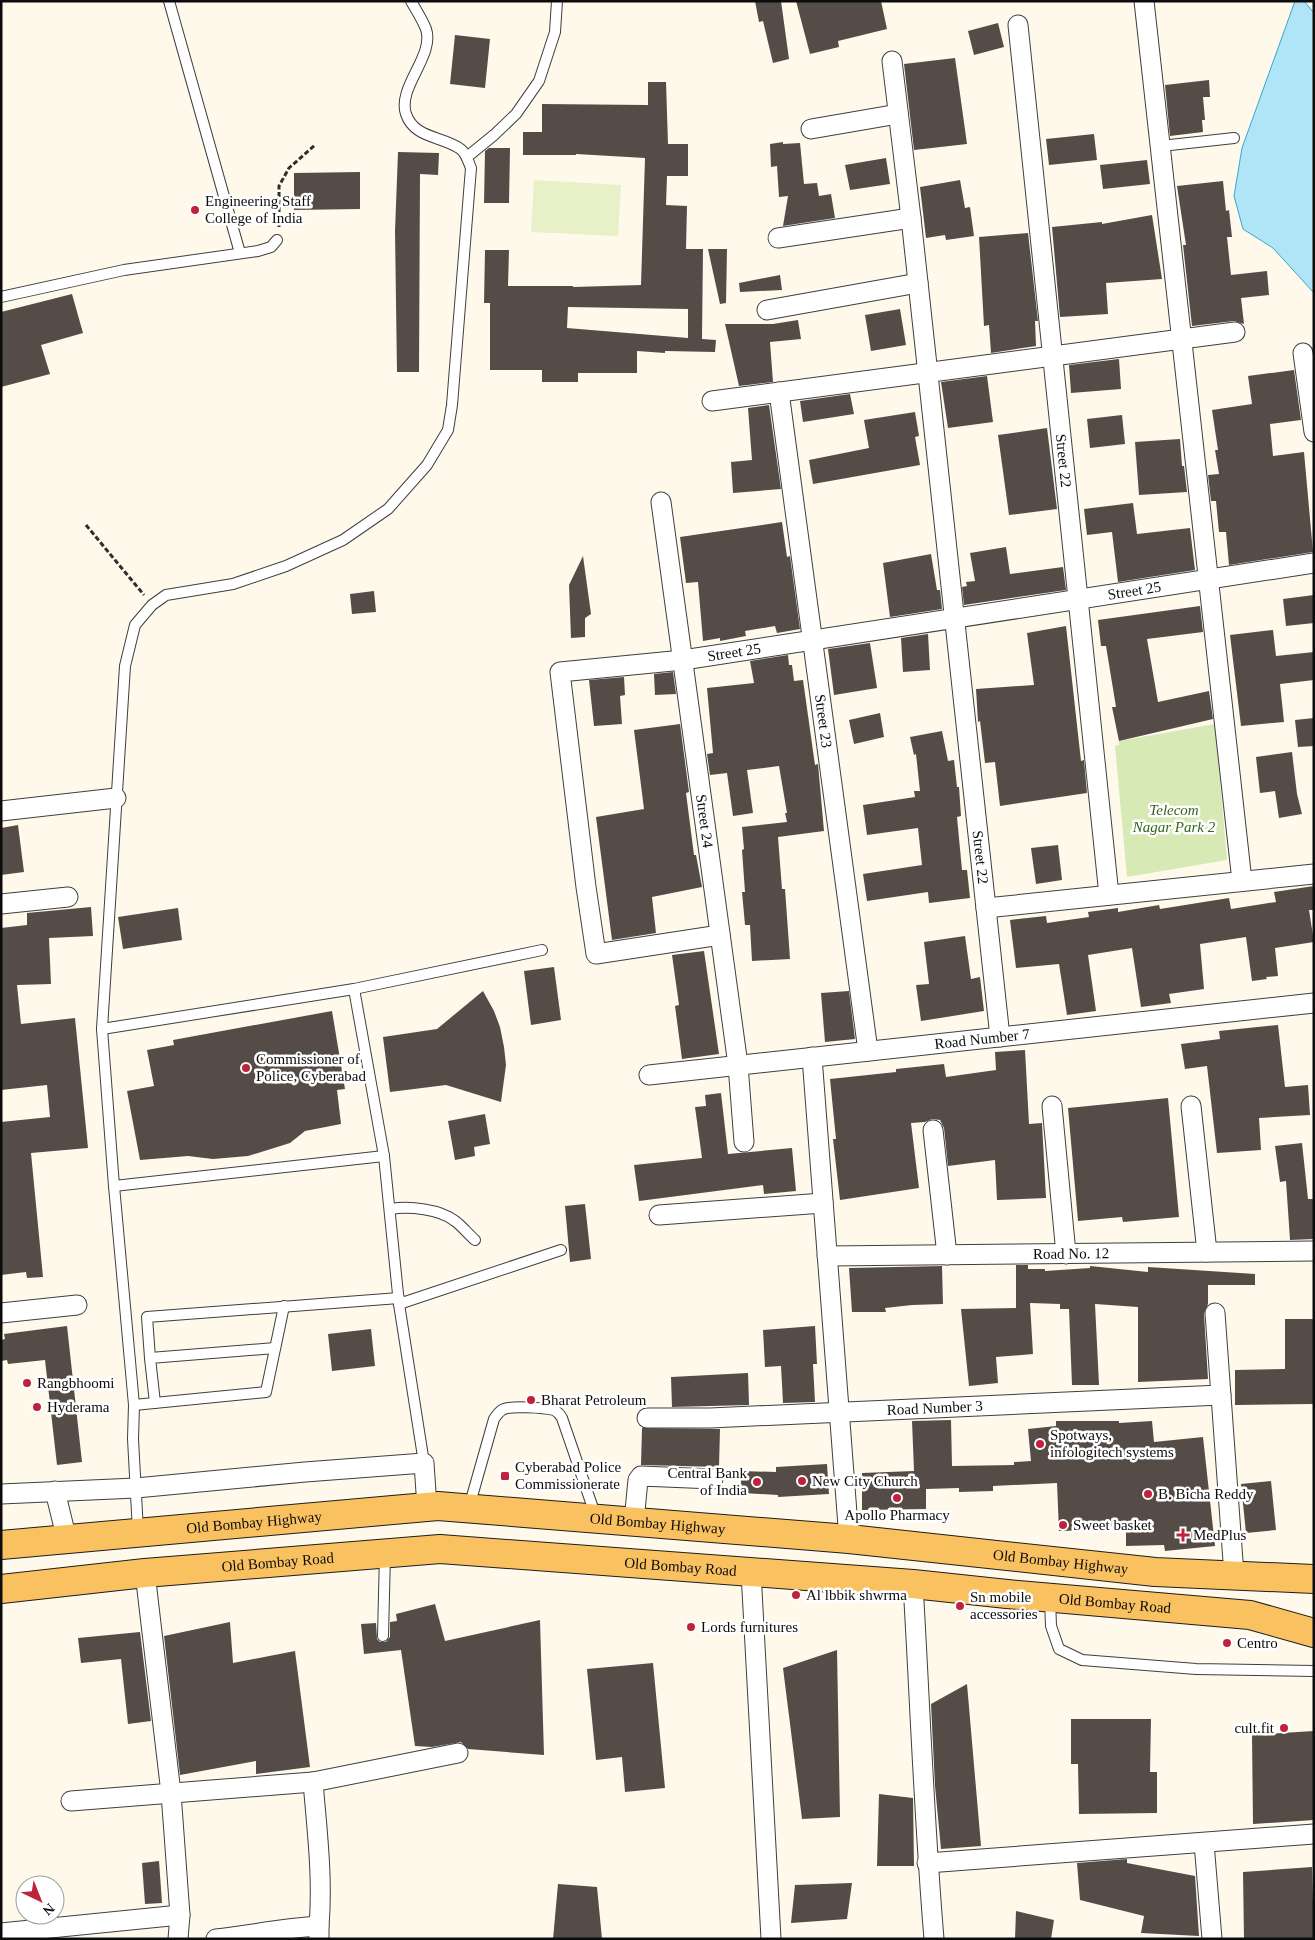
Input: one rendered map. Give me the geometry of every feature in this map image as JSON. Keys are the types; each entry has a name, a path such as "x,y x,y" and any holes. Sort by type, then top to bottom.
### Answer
{"main road":[{"name":"Old Bombay Highway","path":"1,1545 67,1540 138,1531 427,1507 469,1508 849,1540 1155,1572 1314,1579"},
{"name":"Old Bombay Road","path":"47,1585 145,1573 440,1549 913,1584 1250,1615 1314,1633"},
{"path":"1,1589 47,1585"},
{"path":"1,1602 47,1585"},
{"path":"1250,1615 1314,1616"}],"street":[{"path":"1144,1 1242,882"},
{"name":"Street 22","path":"1018,25 1109,895"},
{"name":"Street 22","path":"892,61 911,218 1000,1037"},
{"path":"811,129 898,114"},
{"path":"778,238 911,218"},
{"path":"767,310 918,283"},
{"path":"712,401 1235,332"},
{"path":"1303,353 1314,432"},
{"name":"Street 23","path":"779,392 868,1051"},
{"name":"Street 24","path":"661,502 738,1065 744,1142"},
{"name":"Street 25","path":"720,935 596,954 560,672 683,660 1314,563"},
{"path":"1,812 116,798"},
{"path":"986,908 1314,874"},
{"path":"1,904 68,897"},
{"name":"Road Number 7","path":"649,1074 1314,1003"},
{"path":"812,1057 849,1540"},
{"path":"1052,1106 1066,1254"},
{"path":"1191,1106 1207,1252"},
{"path":"933,1130 947,1255"},
{"path":"659,1215 823,1203"},
{"name":"Road No. 12","path":"827,1256 1314,1251"},
{"path":"1,1313 77,1304"},
{"path":"1215,1313 1234,1575"},
{"name":"Road Number 3","path":"647,1418 710,1418 1221,1395"},
{"path":"1,1494 136,1488 424,1463 427,1507"},
{"path":"634,1521 638,1480 641,1476 713,1479"},
{"path":"56,1491 67,1540"},
{"path":"751,1572 771,1939"},
{"path":"145,1573 171,1793 180,1915 178,1939"},
{"path":"913,1584 922,1727 927,1863 934,1939"},
{"path":"71,1801 313,1782 458,1753"},
{"path":"216,1939 252,1935 286,1928 319,1932 319,1862 313,1782"},
{"path":"927,1863 1314,1834"},
{"path":"1204,1843 1212,1939"},
{"path":"1,1934 180,1915"}],"lane":[{"path":"169,1 240,253"},
{"path":"138,1531 133,1439 134,1405 102,1029 125,666 135,625 152,605 166,595 234,584 286,566 343,540 388,509 427,465 448,430 452,404 471,168 467,157 460,148 416,129 406,113 405,98 427,38 426,29 411,1"},
{"path":"467,157 516,114 539,80 555,32 557,1"},
{"path":"1161,146 1234,138"},
{"path":"1,297 124,270 271,247 277,240"},
{"path":"102,1029 354,988 542,950"},
{"path":"354,988 384,1156 391,1209 399,1301 424,1463"},
{"path":"114,1186 384,1156"},
{"path":"391,1209 407,1206 435,1212 454,1220 475,1240"},
{"path":"155,1403 147,1317 284,1306 399,1301 561,1250"},
{"path":"134,1405 266,1392 284,1306"},
{"path":"150,1358 275,1348"},
{"path":"469,1508 497,1414 508,1407 547,1409 559,1413 562,1418 596,1518"},
{"path":"383,1636 385,1553"},
{"path":"1050,1598 1050,1626 1059,1648 1082,1660 1196,1669 1314,1672"}],"path":[{"path":"277,240 280,214 280,186 289,168 315,145"},
{"path":"86,525 152,605"}],"green space":[{"path":"534,180 621,185 618,236 531,232"},
{"name":"Telecom Nagar Park 2","path":"1215,724 1227,860 1127,877 1115,746 1119,745 1119,741"}],"water":[{"path":"1295,1 1304,1 1314,13 1314,293 1273,248 1243,229 1234,196 1242,148"}],"building":[{"path":"755,1 781,1 789,59 773,63 763,21 759,22"},
{"path":"796,1 881,1 887,29 838,41 839,47 810,54"},
{"path":"998,23 1004,47 974,55 968,31"},
{"path":"455,35 490,39 485,88 450,84"},
{"path":"955,58 967,144 914,150 904,64"},
{"path":"1209,80 1210,97 1203,97 1205,120 1202,120 1203,132 1170,136 1165,85"},
{"path":"648,82 666,82 668,144 688,144 688,176 667,176 666,205 687,206 686,249 703,249 702,339 716,340 715,352 665,351 665,353 637,351 637,373 578,373 578,382 542,382 542,370 490,370 490,303 484,303 485,250 509,250 508,286 641,285 645,158 576,154 523,155 523,132 542,132 542,104 648,105","holes":["568,307 688,309 688,338 567,328"]},
{"path":"1094,134 1097,160 1049,165 1046,139"},
{"path":"783,142 783,144 800,143 804,184 817,183 819,196 831,194 835,218 783,226 788,196 779,197 777,166 771,167 770,144"},
{"path":"489,148 510,148 509,203 484,203 485,151"},
{"path":"398,152 439,153 438,175 420,174 419,372 397,372 395,231"},
{"path":"886,158 890,184 850,190 845,165"},
{"path":"1147,160 1150,184 1103,189 1100,165"},
{"path":"360,172 360,209 294,210 294,173"},
{"path":"960,180 965,208 970,207 974,236 946,240 945,235 926,238 920,187"},
{"path":"1223,181 1226,211 1229,210 1232,237 1227,237 1231,275 1267,271 1269,295 1241,298 1244,324 1234,321 1192,326 1183,245 1186,245 1177,186"},
{"path":"1152,215 1162,279 1106,283 1108,314 1060,317 1052,227 1102,222 1102,224"},
{"path":"1028,233 1038,321 1035,321 1036,346 991,353 989,325 984,326 979,237"},
{"path":"708,249 727,249 726,303 720,304"},
{"path":"780,275 782,290 740,292 739,283"},
{"path":"72,294 83,333 41,345 50,374 1,387 1,312"},
{"path":"900,309 906,345 871,351 865,315"},
{"path":"798,320 801,339 770,342 773,382 739,386 725,324 773,324"},
{"path":"1119,359 1121,389 1071,393 1069,365"},
{"path":"1294,370 1301,420 1270,424 1273,456 1304,452 1313,552 1229,565 1226,532 1219,532 1216,501 1211,501 1208,475 1219,474 1215,450 1218,450 1212,410 1252,404 1248,376"},
{"path":"987,376 993,422 948,428 941,382"},
{"path":"850,394 854,414 803,422 800,401"},
{"path":"769,405 781,489 733,493 731,462 752,460 748,408"},
{"path":"915,412 919,436 915,437 920,465 813,484 809,460 869,448 864,420"},
{"path":"1122,415 1125,444 1090,448 1087,419"},
{"path":"1047,428 1057,509 1009,515 998,435"},
{"path":"1180,439 1182,466 1184,466 1187,492 1139,495 1135,442"},
{"path":"1133,503 1137,534 1190,528 1195,570 1118,582 1112,532 1087,535 1084,509"},
{"path":"782,522 787,557 790,556 800,629 777,633 775,626 745,631 746,636 720,641 720,638 703,641 698,582 686,583 680,537"},
{"path":"1006,547 1010,574 1063,567 1066,590 964,605 962,587 967,586 966,582 975,581 970,553"},
{"path":"931,554 937,590 940,590 942,609 890,617 883,563"},
{"path":"583,556 591,614 585,618 585,637 571,638 569,585"},
{"path":"374,591 376,612 352,614 350,594"},
{"path":"1314,595 1314,623 1286,626 1283,599"},
{"path":"1200,606 1203,632 1147,639 1158,702 1209,691 1213,719 1119,741 1112,707 1116,707 1106,646 1101,646 1098,620"},
{"path":"1066,626 1081,761 1084,760 1087,793 1000,806 995,762 985,763 980,721 978,722 976,689 1034,685 1027,633"},
{"path":"1273,630 1276,656 1314,652 1314,680 1280,684 1284,722 1241,726 1230,635"},
{"path":"928,634 930,670 903,672 901,638"},
{"path":"870,643 877,688 834,695 828,649"},
{"path":"788,655 789,665 792,665 794,681 803,680 815,765 818,764 824,831 778,837 782,889 785,889 790,959 752,961 750,925 745,925 742,892 745,892 742,827 787,822 785,813 787,813 779,766 747,770 753,813 733,816 727,773 710,775 707,754 713,753 707,688 754,683 750,661"},
{"path":"673,672 676,694 655,695 654,674"},
{"path":"624,677 625,695 620,696 622,724 594,726 589,680"},
{"path":"880,713 884,737 854,744 849,720"},
{"path":"1314,718 1314,746 1298,747 1295,720"},
{"path":"680,724 689,792 686,793 694,855 696,855 702,887 652,897 656,933 612,940 596,817 644,809 634,730"},
{"path":"942,731 948,761 954,760 957,787 959,787 961,816 957,817 962,870 967,870 970,898 929,903 928,892 867,901 863,874 922,865 918,828 867,835 863,805 915,797 914,791 920,791 916,754 914,755 910,737"},
{"path":"1292,752 1297,794 1302,814 1279,818 1275,791 1260,793 1256,757"},
{"path":"18,825 24,872 1,875 1,828"},
{"path":"1058,845 1062,880 1036,884 1031,848"},
{"path":"1314,886 1314,910 1309,910 1314,942 1275,948 1278,976 1252,981 1246,937 1200,944 1204,989 1169,994 1171,1003 1141,1007 1132,948 1088,955 1096,1011 1067,1015 1059,964 1016,968 1010,920 1046,916 1047,923 1089,917 1088,912 1118,908 1118,912 1159,905 1160,909 1229,898 1231,909 1276,902 1274,892"},
{"path":"91,907 93,936 49,938 51,984 17,985 21,1024 75,1018 88,1148 31,1153 43,1277 27,1278 26,1272 1,1275 1,1122 50,1117 47,1085 1,1090 1,928 27,925 27,913"},
{"path":"178,908 182,940 123,949 118,917"},
{"path":"965,936 971,979 980,977 984,1011 921,1021 916,985 929,984 924,942"},
{"path":"704,951 719,1054 682,1059 675,1006 679,1005 672,955"},
{"path":"554,967 561,1020 531,1025 524,971"},
{"path":"483,991 500,1027 504,1047 506,1065 501,1102 446,1085 390,1092 383,1037 437,1029"},
{"path":"849,991 855,1039 825,1042 821,993"},
{"name":"Commissioner of Police, Cyberabad","path":"332,1011 345,1089 337,1090 341,1124 305,1131 290,1143 248,1156 213,1159 188,1156 140,1160 127,1091 154,1086 147,1050 174,1045 173,1040"},
{"path":"1278,1025 1285,1087 1308,1085 1310,1115 1259,1118 1261,1150 1217,1153 1207,1066 1185,1069 1181,1044 1220,1039 1219,1031"},
{"path":"1025,1050 1029,1124 1042,1123 1046,1198 997,1200 995,1160 948,1166 944,1128 940,1120 932,1119 925,1122 911,1123 919,1188 840,1200 833,1139 836,1139 830,1079 896,1072 896,1069 944,1064 946,1077 996,1070 995,1052"},
{"path":"721,1093 728,1154 792,1148 796,1191 764,1194 763,1185 639,1201 634,1165 702,1158 695,1107 706,1106 705,1095"},
{"path":"1168,1098 1179,1217 1123,1222 1122,1217 1078,1221 1068,1108"},
{"path":"485,1114 490,1144 474,1147 475,1156 455,1160 448,1121"},
{"path":"1302,1143 1308,1199 1314,1199 1314,1239 1290,1240 1286,1181 1280,1182 1275,1146"},
{"path":"585,1204 591,1259 570,1262 565,1206"},
{"path":"1016,1265 1028,1265 1028,1269 1045,1269 1045,1271 1090,1268 1090,1266 1148,1272 1148,1267 1255,1274 1255,1285 1208,1285 1208,1304 1204,1314 1208,1379 1138,1382 1138,1307 1095,1304 1099,1385 1072,1385 1069,1309 1060,1309 1060,1304 1030,1303 1033,1354 996,1357 998,1383 969,1386 961,1309 1016,1308"},
{"path":"942,1266 943,1304 885,1308 886,1312 852,1312 849,1268"},
{"path":"1285,1319 1313,1319 1314,1404 1235,1405 1235,1370 1285,1369"},
{"path":"67,1326 82,1462 57,1465 45,1360 8,1364 7,1360 1,1361 1,1340 5,1339 4,1334"},
{"path":"815,1326 817,1364 813,1364 815,1402 783,1403 781,1366 765,1367 763,1330"},
{"path":"371,1329 375,1366 332,1371 328,1334"},
{"path":"748,1373 749,1405 672,1407 671,1377"},
{"path":"951,1420 952,1466 1014,1465 1014,1462 1031,1461 1028,1429 1056,1426 1056,1421 1119,1421 1119,1423 1152,1421 1154,1442 1203,1437 1215,1546 1165,1551 1164,1545 1126,1546 1126,1525 1092,1526 1092,1530 1059,1531 1057,1483 993,1486 993,1491 959,1492 959,1488 926,1489 926,1509 862,1510 862,1473 914,1471 912,1421"},
{"path":"642,1428 720,1429 719,1467 641,1465"},
{"name":"New City Church","path":"827,1464 829,1494 778,1497 778,1495 742,1493 740,1471 776,1472 776,1467"},
{"path":"1271,1481 1276,1530 1246,1533 1241,1484"},
{"path":"435,1604 445,1641 540,1620 544,1755 468,1749 461,1742 432,1747 415,1746 401,1650 364,1654 361,1624 376,1623 377,1639 380,1642 386,1642 390,1637 390,1622 397,1621 396,1614"},
{"path":"230,1622 233,1663 295,1651 310,1767 256,1774 256,1761 180,1775 164,1636"},
{"path":"140,1632 151,1721 128,1724 121,1659 81,1663 78,1638"},
{"path":"837,1650 840,1817 802,1819 783,1668"},
{"path":"653,1663 665,1788 625,1792 622,1757 596,1760 587,1669"},
{"path":"967,1684 981,1846 941,1849 935,1786 931,1704"},
{"path":"1071,1719 1151,1719 1150,1772 1157,1772 1157,1813 1079,1814 1078,1764 1071,1764"},
{"path":"1314,1731 1314,1820 1253,1824 1252,1735"},
{"path":"879,1794 913,1798 914,1866 877,1866"},
{"path":"1127,1859 1127,1863 1195,1876 1199,1936 1141,1933 1144,1916 1080,1900 1077,1863"},
{"path":"159,1861 162,1903 145,1904 142,1863"},
{"path":"1312,1867 1314,1939 1244,1939 1243,1872"},
{"path":"852,1883 847,1919 791,1923 795,1885"},
{"path":"558,1884 597,1887 602,1939 553,1939"},
{"path":"1016,1911 1054,1920 1051,1939 1015,1939"}],"place":[{"name":"Engineering Staff College of India","path":"195,210"},
{"name":"Commissioner of Police, Cyberabad","path":"246,1068"},
{"name":"Rangbhoomi","path":"27,1383"},
{"name":"Bharat Petroleum","path":"531,1400"},
{"name":"Hyderama","path":"37,1407"},
{"name":"Spotways, infologitech systems","path":"1040,1444"},
{"name":"Cyberabad Police Commissionerate","path":"505,1476"},
{"name":"New City Church","path":"802,1481"},
{"name":"Central Bank of India","path":"757,1482"},
{"name":"B. Bicha Reddy","path":"1148,1494"},
{"name":"Apollo Pharmacy","path":"897,1498"},
{"name":"Sweet basket","path":"1063,1525"},
{"name":"MedPlus","path":"1183,1535"},
{"name":"Al lbbik shwrma","path":"796,1595"},
{"name":"Sn mobile accessories","path":"960,1606"},
{"name":"Lords furnitures","path":"691,1627"},
{"name":"Centro","path":"1227,1643"},
{"name":"cult.fit","path":"1284,1728"}]}
